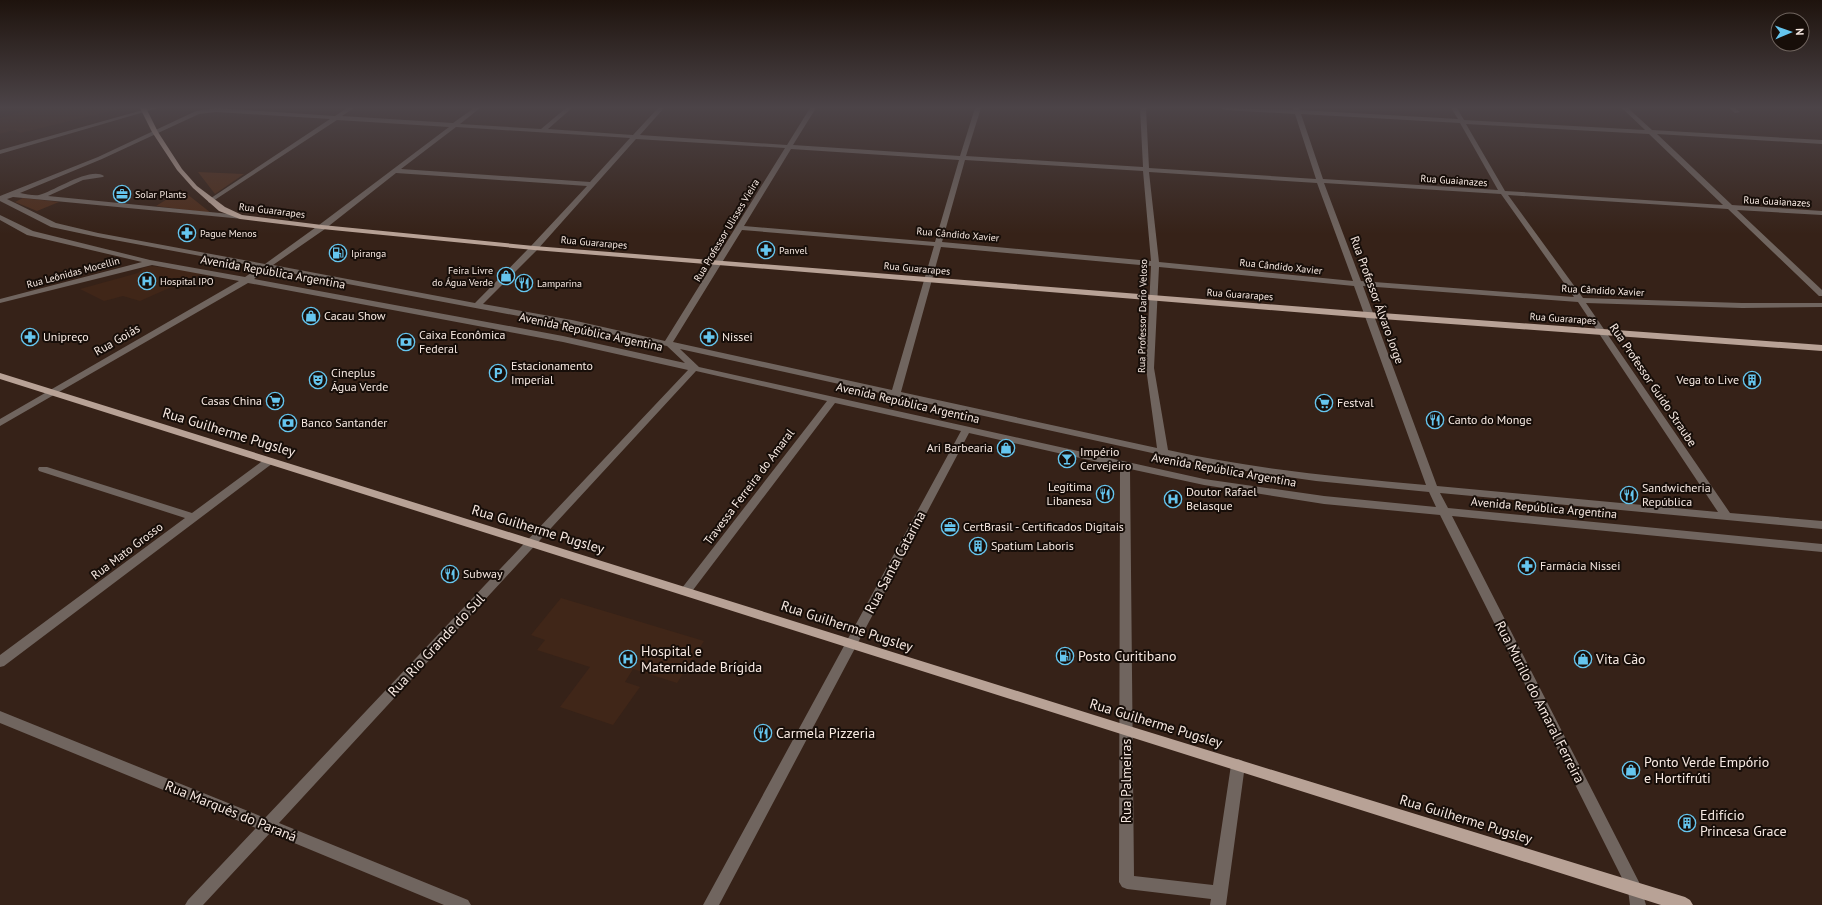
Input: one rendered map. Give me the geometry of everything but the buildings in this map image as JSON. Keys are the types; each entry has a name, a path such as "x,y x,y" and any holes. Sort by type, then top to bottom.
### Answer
{"main road":[{"path":"167,150 180,170 210,201 222,209 240,217"},
{"name":"Rua Guararapes","path":"240,217 322,227 534,248 1368,315 1822,348"},
{"name":"Rua Guilherme Pugsley","path":"0,376 1126,731 1685,905"}],"street":[{"name":"Rua Guaianazes","path":"1,198 12,195 116,150"},
{"path":"210,201 286,150"},
{"name":"Rua Goiás","path":"0,423 248,280 322,227 422,150"},
{"path":"478,304 534,248 624,150"},
{"name":"Rua Professor Ulisses Vieira","path":"668,343 719,263 787,150"},
{"name":"Rua Guaianazes","path":"840,150 1822,213"},
{"path":"896,393 964,150"},
{"name":"Rua Professor Dario Veloso","path":"1145,150 1155,264 1152,298 1150,368 1163,453"},
{"name":"Rua Professor Álvaro Jorge","path":"1310,150 1368,315 1438,500"},
{"name":"Rua Professor Guido Straube","path":"1478,150 1503,193 1603,332 1727,517"},
{"path":"1671,150 1822,294"},
{"path":"395,171 592,184"},
{"path":"40,197 82,178 101,176"},
{"name":"Rua Guararapes","path":"12,195 240,217"},
{"name":"Avenida República Argentina","path":"1,198 54,225 140,243 478,304 668,343 1211,463 1284,475 1822,525"},
{"name":"Avenida República Argentina","path":"0,217 30,233 150,262 468,320 695,367 966,430 1125,465 1270,493 1444,512 1822,548"},
{"name":"Rua Cândido Xavier","path":"739,228 939,243 1358,284 1580,300 1711,306 1822,306"},
{"name":"Rua Leônidas Mocellin","path":"0,301 150,262"},
{"path":"668,343 695,367"},
{"name":"Rua Rio Grande do Sul","path":"193,905 695,367"},
{"name":"Travessa Ferreira do Amaral","path":"686,592 833,399"},
{"name":"Rua Santa Catarina","path":"711,905 966,430"},
{"name":"Rua Mato Grosso","path":"0,662 269,461"},
{"name":"Rua Palmeiras","path":"1125,465 1126,882 1219,899 1238,765"},
{"path":"43,469 194,517"},
{"name":"Rua Murilo do Amaral Ferreira","path":"1438,500 1635,889 1638,905"},
{"name":"Rua Marquês do Paraná","path":"0,717 462,905"}],"shaded area":[{"path":"198,172 244,174 215,194"},
{"path":"182,190 211,213 156,206"},
{"path":"23,198 59,202 37,211 15,202"},
{"name":"Hospital IPO","path":"151,266 203,273 140,301 123,296 104,301 80,289 138,273 143,268"},
{"name":"Hospital e Maternidade Brígida","path":"561,598 704,641 677,683 633,669 625,682 640,687 613,725 560,707 590,667 537,650 545,640 531,635"}],"place":[{"name":"Solar Plants","path":"122,194"},
{"name":"Pague Menos","path":"187,233"},
{"name":"Panvel","path":"766,250"},
{"name":"Ipiranga","path":"338,253"},
{"name":"Feira Livre do Água Verde","path":"506,276"},
{"name":"Hospital IPO","path":"147,281"},
{"name":"Lamparina","path":"524,283"},
{"name":"Cacau Show","path":"311,316"},
{"name":"Unipreço","path":"30,337"},
{"name":"Nissei","path":"709,337"},
{"name":"Caixa Econômica Federal","path":"406,342"},
{"name":"Estacionamento Imperial","path":"498,373"},
{"name":"Cineplus Água Verde","path":"318,380"},
{"name":"Vega to Live","path":"1752,380"},
{"name":"Casas China","path":"275,401"},
{"name":"Festval","path":"1324,403"},
{"name":"Canto do Monge","path":"1435,420"},
{"name":"Banco Santander","path":"288,423"},
{"name":"Ari Barbearia","path":"1006,448"},
{"name":"Império Cervejeiro","path":"1067,459"},
{"name":"Legítima Libanesa","path":"1105,494"},
{"name":"Sandwicheria República","path":"1629,495"},
{"name":"Doutor Rafael Belasque","path":"1173,499"},
{"name":"CertBrasil - Certificados Digitais","path":"950,527"},
{"name":"Spatium Laboris","path":"978,546"},
{"name":"Farmácia Nissei","path":"1527,566"},
{"name":"Subway","path":"450,574"},
{"name":"Posto Curitibano","path":"1065,656"},
{"name":"Hospital e Maternidade Brígida","path":"628,659"},
{"name":"Vita Cão","path":"1583,659"},
{"name":"Carmela Pizzeria","path":"763,733"},
{"name":"Ponto Verde Empório e Hortifrúti","path":"1631,770"},
{"name":"Edifício Princesa Grace","path":"1687,823"}]}
